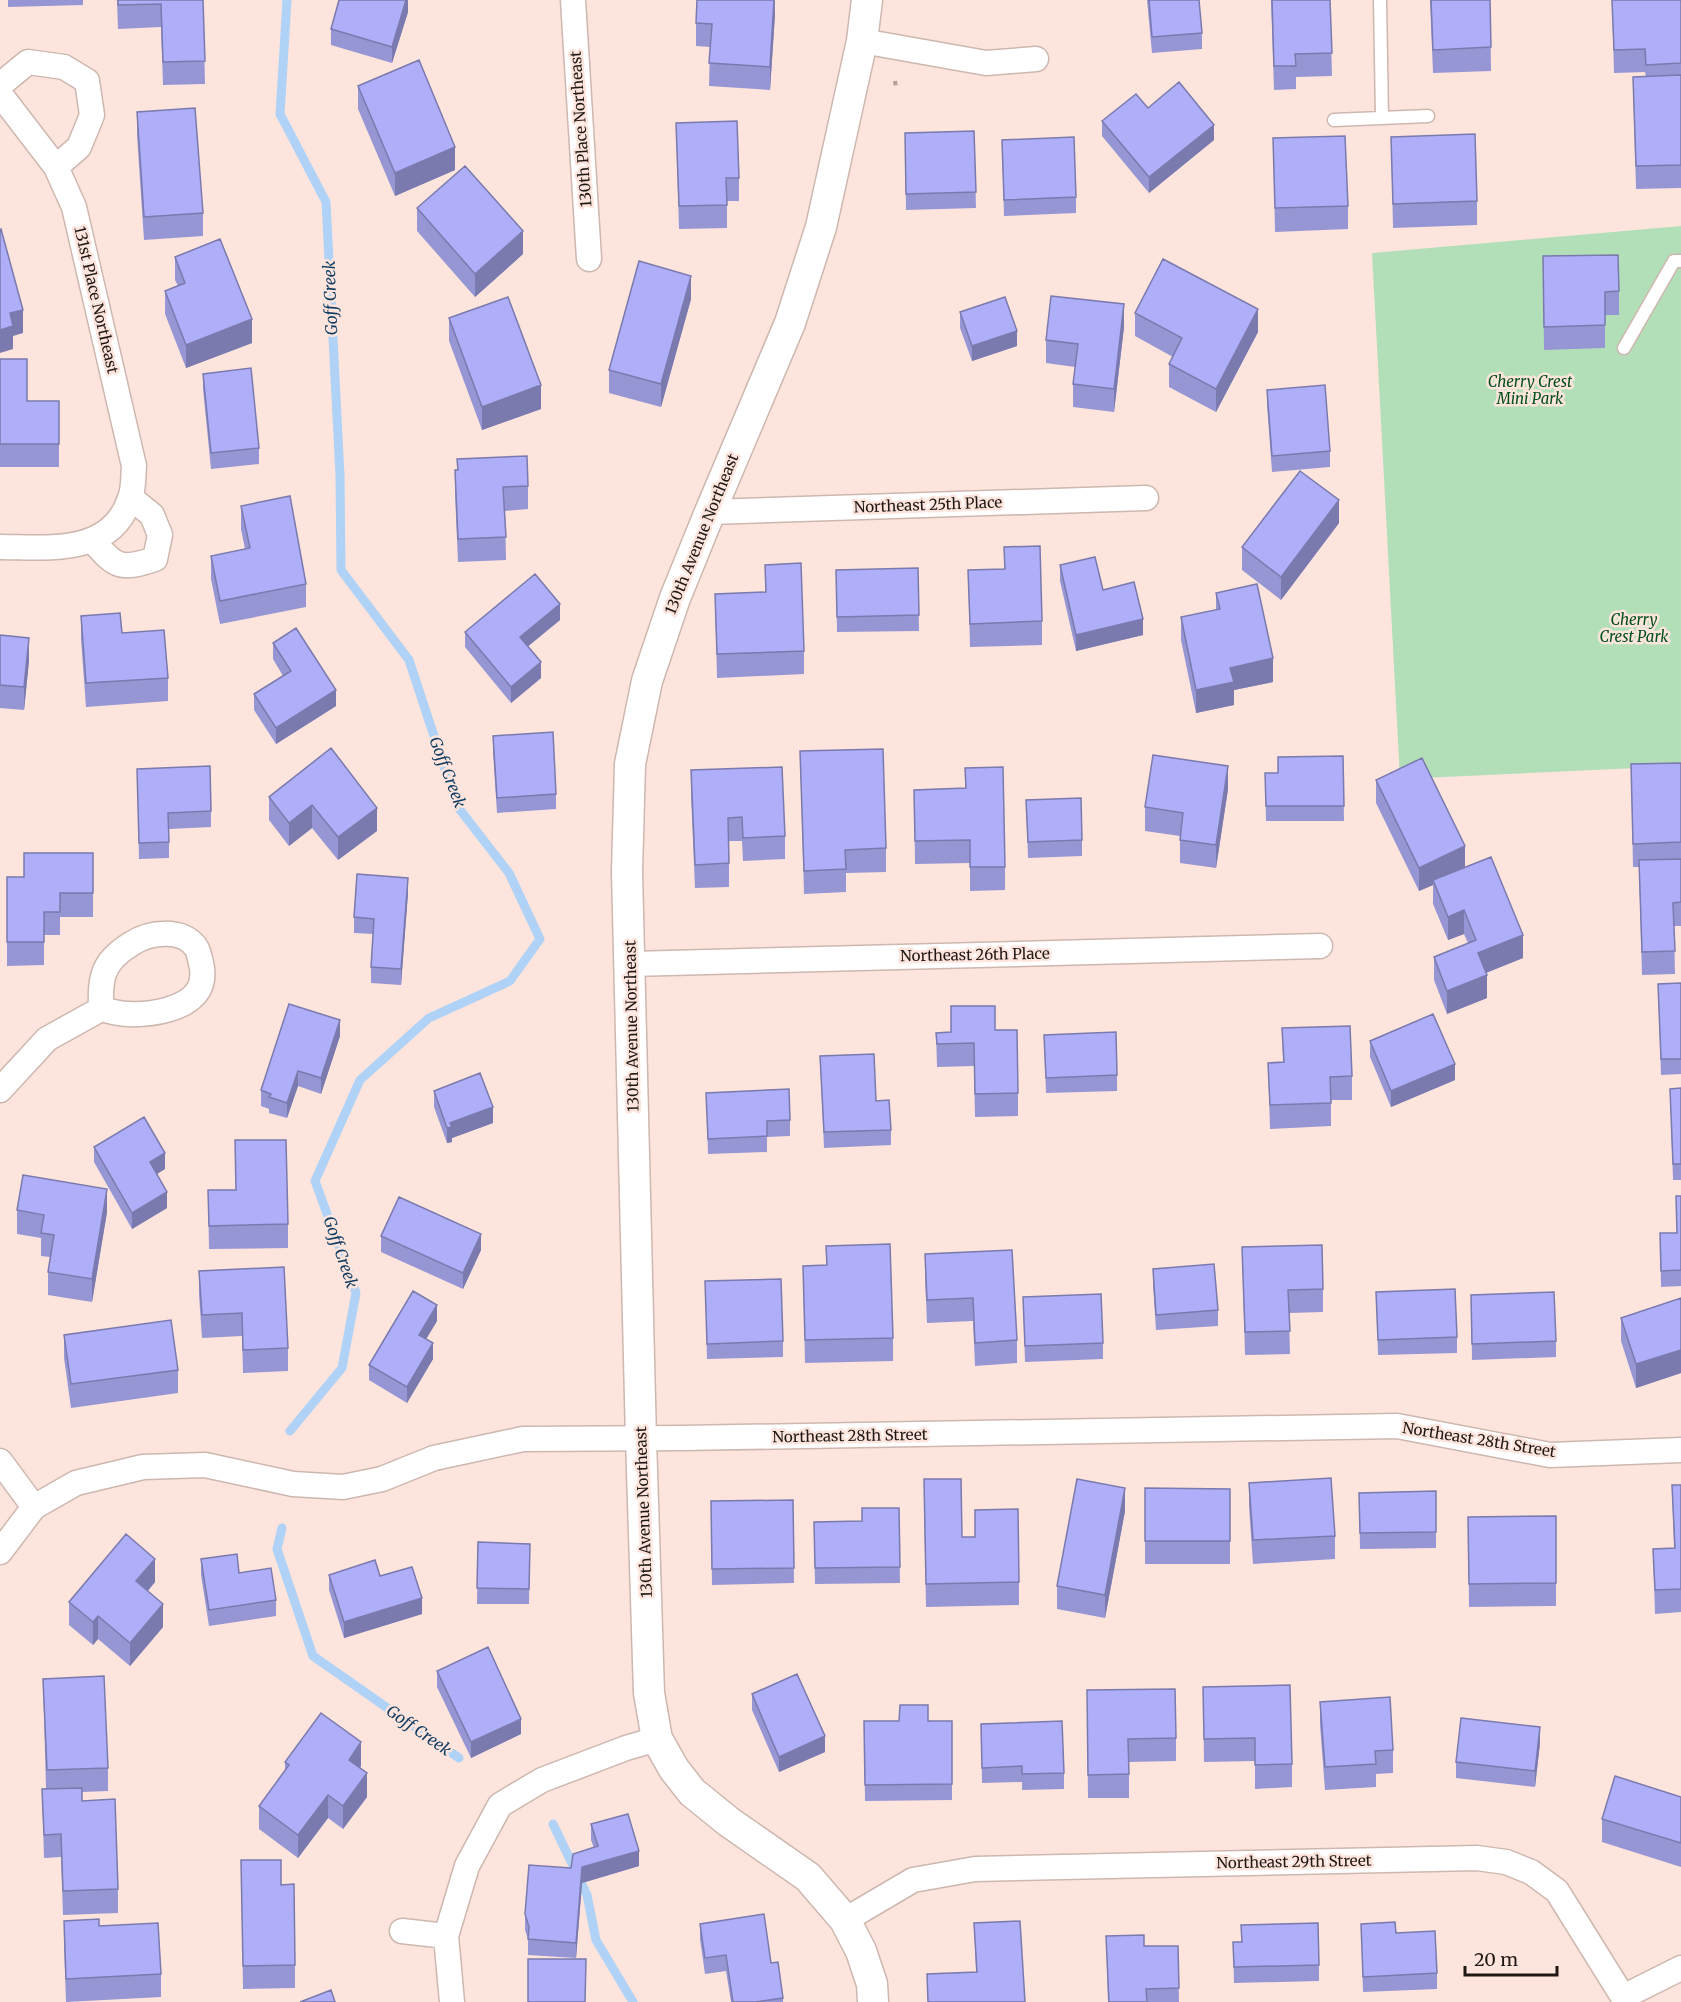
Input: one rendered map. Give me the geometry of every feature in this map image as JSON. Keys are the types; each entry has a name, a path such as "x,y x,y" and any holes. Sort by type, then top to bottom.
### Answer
{"street":[{"name":"130th Place Northeast","path":"573,0 589,259"},
{"name":"130th Avenue Northeast","path":"867,0 862,41 821,227 794,312 675,598 647,681 630,764 627,872 641,1439 650,1693 657,1739 674,1769 692,1792 729,1822 808,1877 845,1920 861,1951 872,1984 873,2002"},
{"path":"862,41 986,63 1036,58"},
{"path":"0,85 28,62 64,67 87,81 92,116 79,147 56,167"},
{"name":"131st Place Northeast","path":"0,94 56,167 74,207 134,466 131,498 118,524 93,541"},
{"path":"0,547 61,547 93,541 110,561 132,567 155,559 160,535 152,515 131,498"},
{"name":"Northeast 25th Place","path":"710,512 1146,498"},
{"name":"Northeast 26th Place","path":"631,964 1320,946"},
{"path":"1,1087 48,1039 101,1009"},
{"name":"Northeast 28th Street","path":"34,1507 76,1483 143,1467 205,1465 293,1484 343,1487 382,1479 434,1458 523,1439 1397,1426 1550,1455 1681,1450"},
{"path":"0,1461 34,1507 0,1552"},
{"path":"452,2002 446,1936 466,1866 500,1805 542,1780 626,1748 657,1739"},
{"name":"Northeast 29th Street","path":"845,1920 914,1880 975,1869 1477,1858 1506,1862 1531,1872 1557,1891 1619,2000 1681,1968"},
{"path":"402,1931 446,1936"}],"lane":[{"path":"1380,0 1382,117"},
{"path":"1334,120 1428,116"},
{"path":"1624,348 1674,261 1681,261"}],"path":[{"path":"894,81 896,87"}],"green space":[{"name":"Cherry Crest Mini Park","path":"1681,226 1681,766 1400,779 1372,253"}],"building":[{"path":"118,0 203,0 205,61 163,62 161,4 118,5"},
{"path":"339,0 406,0 392,47 331,29"},
{"path":"697,0 774,0 770,67 709,63 712,24 696,23"},
{"path":"1149,0 1199,0 1202,33 1152,37"},
{"path":"1272,0 1330,0 1332,53 1295,54 1296,66 1274,66"},
{"path":"1431,0 1490,0 1491,47 1433,50"},
{"path":"1612,0 1681,0 1681,63 1646,65 1645,49 1614,50"},
{"path":"419,60 455,147 395,173 358,86"},
{"path":"1681,75 1681,165 1636,166 1633,77"},
{"path":"1179,82 1214,125 1149,177 1102,121 1136,94 1148,108"},
{"path":"195,108 203,213 144,217 137,112"},
{"path":"737,121 739,178 726,178 727,205 679,206 676,123"},
{"path":"974,131 976,192 906,194 905,133"},
{"path":"1475,134 1477,201 1393,204 1391,137"},
{"path":"1345,136 1348,206 1275,208 1273,138"},
{"path":"1074,137 1076,197 1004,200 1002,140"},
{"path":"465,166 523,231 475,274 417,208"},
{"path":"0,230 23,310 10,313 13,326 0,330"},
{"path":"220,239 252,319 186,345 165,291 185,283 175,257"},
{"path":"1618,255 1619,291 1605,292 1605,325 1544,327 1543,256"},
{"path":"1163,259 1258,309 1216,389 1169,364 1182,338 1135,313"},
{"path":"639,261 691,276 661,384 609,370"},
{"path":"1051,296 1124,304 1114,389 1073,384 1078,344 1046,340"},
{"path":"508,297 541,385 482,407 449,318"},
{"path":"1005,297 1017,331 972,346 960,312"},
{"path":"0,359 27,359 27,401 59,401 59,444 0,444"},
{"path":"251,368 259,448 211,453 203,374"},
{"path":"1325,385 1330,451 1272,456 1267,390"},
{"path":"527,456 528,486 503,487 506,537 458,539 455,470 458,470 457,459"},
{"path":"1300,471 1339,500 1281,577 1242,547"},
{"path":"290,496 306,584 220,601 211,556 250,548 241,506"},
{"path":"1040,546 1042,621 970,624 968,570 1005,569 1004,547"},
{"path":"1095,557 1103,590 1134,582 1143,619 1076,635 1060,565"},
{"path":"801,563 804,651 717,654 715,594 766,592 765,565"},
{"path":"918,568 919,615 837,617 836,570"},
{"path":"535,574 560,604 520,637 541,662 511,687 465,632"},
{"path":"1257,584 1273,658 1230,668 1234,682 1196,690 1181,617 1220,609 1216,593"},
{"path":"120,613 122,633 164,630 168,678 86,683 81,616"},
{"path":"296,628 336,690 276,728 254,694 291,671 273,643"},
{"path":"0,635 29,638 24,687 0,685"},
{"path":"553,732 556,794 497,798 493,736"},
{"path":"331,748 377,808 338,837 312,805 289,823 269,797"},
{"path":"883,749 886,848 845,850 846,869 804,871 800,751"},
{"path":"1153,755 1228,766 1216,845 1180,840 1183,813 1145,807"},
{"path":"1343,756 1344,806 1266,806 1265,773 1278,773 1278,757"},
{"path":"1422,758 1465,846 1419,868 1376,780"},
{"path":"1681,763 1681,842 1633,844 1631,764"},
{"path":"210,766 211,811 168,813 169,842 139,843 137,769"},
{"path":"782,767 785,836 743,838 742,817 728,818 729,863 695,865 691,770"},
{"path":"1003,767 1005,867 970,867 970,840 915,841 914,790 966,788 965,768"},
{"path":"1081,798 1082,840 1028,842 1026,800"},
{"path":"24,853 93,853 93,893 60,893 60,912 44,912 44,942 7,942 7,877 24,877"},
{"path":"1491,857 1523,935 1478,953 1487,975 1447,991 1434,957 1476,940 1464,910 1448,917 1433,880"},
{"path":"1681,859 1681,902 1673,903 1675,951 1642,952 1639,860"},
{"path":"357,874 408,878 401,969 371,967 374,919 354,917"},
{"path":"1681,983 1681,1059 1661,1059 1658,984"},
{"path":"289,1004 340,1020 321,1078 298,1071 287,1103 269,1097 271,1094 261,1090"},
{"path":"951,1006 995,1006 995,1030 1017,1030 1018,1093 975,1094 974,1043 937,1044 936,1033 951,1032"},
{"path":"1433,1014 1455,1064 1391,1091 1370,1041"},
{"path":"1350,1026 1352,1076 1330,1077 1331,1103 1270,1105 1268,1063 1284,1062 1282,1028"},
{"path":"1116,1032 1117,1075 1046,1078 1044,1035"},
{"path":"874,1054 876,1101 889,1100 891,1130 824,1132 820,1056"},
{"path":"480,1073 493,1107 450,1123 452,1127 447,1128 434,1091"},
{"path":"1681,1088 1681,1164 1673,1164 1670,1089"},
{"path":"789,1089 790,1120 767,1121 767,1136 708,1139 706,1093"},
{"path":"144,1117 165,1153 150,1162 167,1192 132,1213 94,1147"},
{"path":"235,1140 286,1140 288,1224 209,1226 208,1190 236,1190"},
{"path":"23,1175 107,1189 92,1279 48,1272 54,1235 41,1233 44,1215 17,1210"},
{"path":"1676,1196 1681,1196 1681,1270 1661,1271 1660,1233 1677,1233"},
{"path":"399,1197 481,1234 463,1273 381,1236"},
{"path":"890,1244 893,1338 805,1340 803,1266 827,1265 826,1246"},
{"path":"1322,1245 1323,1289 1288,1290 1290,1331 1245,1332 1242,1247"},
{"path":"1012,1250 1017,1340 975,1343 973,1298 927,1300 925,1254"},
{"path":"1214,1264 1218,1310 1156,1315 1153,1269"},
{"path":"284,1267 288,1348 243,1350 242,1313 202,1315 199,1271"},
{"path":"781,1279 783,1341 707,1344 705,1281"},
{"path":"1455,1289 1457,1337 1378,1340 1376,1292"},
{"path":"413,1291 437,1305 419,1335 433,1343 407,1387 369,1365"},
{"path":"1554,1292 1556,1341 1472,1344 1471,1295"},
{"path":"1101,1294 1103,1343 1025,1346 1023,1297"},
{"path":"1681,1298 1681,1350 1636,1364 1621,1318"},
{"path":"171,1320 178,1370 71,1384 64,1335"},
{"path":"1331,1478 1335,1536 1253,1540 1249,1483"},
{"path":"924,1479 961,1479 962,1537 975,1537 975,1510 1018,1509 1019,1582 926,1584"},
{"path":"1077,1479 1125,1488 1105,1595 1057,1586"},
{"path":"1672,1485 1681,1485 1681,1589 1655,1590 1653,1549 1675,1548"},
{"path":"1145,1488 1230,1489 1230,1541 1145,1541"},
{"path":"1436,1491 1436,1532 1360,1533 1359,1493"},
{"path":"793,1500 794,1568 712,1569 711,1501"},
{"path":"862,1508 899,1508 900,1567 815,1568 814,1522 862,1521"},
{"path":"1556,1516 1556,1583 1469,1584 1468,1517"},
{"path":"126,1534 155,1559 136,1581 163,1604 130,1643 98,1616 93,1622 69,1602"},
{"path":"478,1542 530,1544 529,1589 477,1588"},
{"path":"237,1554 239,1573 271,1568 276,1600 209,1610 201,1559"},
{"path":"375,1560 380,1576 412,1567 422,1598 344,1622 329,1575"},
{"path":"488,1647 521,1719 471,1742 437,1671"},
{"path":"797,1674 825,1736 779,1757 752,1694"},
{"path":"104,1676 108,1768 47,1770 43,1679"},
{"path":"1290,1685 1292,1764 1255,1765 1255,1738 1204,1739 1203,1687"},
{"path":"1175,1689 1176,1738 1128,1739 1129,1774 1088,1775 1087,1690"},
{"path":"1390,1697 1393,1750 1375,1751 1376,1764 1325,1767 1320,1702"},
{"path":"900,1705 928,1705 928,1721 952,1721 952,1784 865,1785 864,1721 899,1721"},
{"path":"321,1713 361,1742 349,1760 367,1773 343,1806 328,1795 298,1835 259,1806 289,1765 285,1762"},
{"path":"1461,1718 1540,1727 1535,1771 1456,1762"},
{"path":"1062,1721 1064,1773 1022,1774 1022,1766 982,1768 981,1724"},
{"path":"1615,1776 1681,1797 1681,1843 1602,1819"},
{"path":"82,1788 82,1801 115,1799 118,1889 63,1891 61,1834 44,1835 42,1789"},
{"path":"628,1814 639,1851 582,1867 576,1943 528,1939 529,1927 525,1914 529,1865 571,1868 573,1854 598,1846 591,1824"},
{"path":"241,1860 281,1860 281,1885 294,1884 295,1965 243,1966"},
{"path":"764,1914 771,1963 778,1962 783,1998 756,2002 733,2002 726,1955 705,1958 700,1924"},
{"path":"99,1919 99,1926 158,1923 161,1974 66,1979 64,1921"},
{"path":"1020,1921 1025,2002 928,2002 927,1974 977,1972 974,1923"},
{"path":"1395,1922 1396,1933 1435,1931 1437,1973 1363,1977 1361,1924"},
{"path":"1318,1923 1319,1965 1234,1967 1233,1942 1242,1942 1241,1925"},
{"path":"1144,1935 1144,1946 1178,1946 1179,1988 1146,1989 1147,2002 1109,2002 1106,1936"},
{"path":"528,1959 586,1959 585,2002 528,2002"},
{"path":"331,1990 335,2002 300,2002"}],"waterway":[{"name":"Goff Creek","path":"287,0 280,114 326,202 340,475 341,570 409,660 457,806 509,873 540,939 510,981 429,1018 360,1080 315,1181 356,1293 342,1368 290,1431"},
{"name":"Goff Creek","path":"282,1528 277,1549 313,1656 459,1758"},
{"name":"Goff Creek","path":"553,1824 587,1895 596,1940 633,2002"}],"park label":[{"name":"Cherry Crest Park","path":"1634,628"}]}
